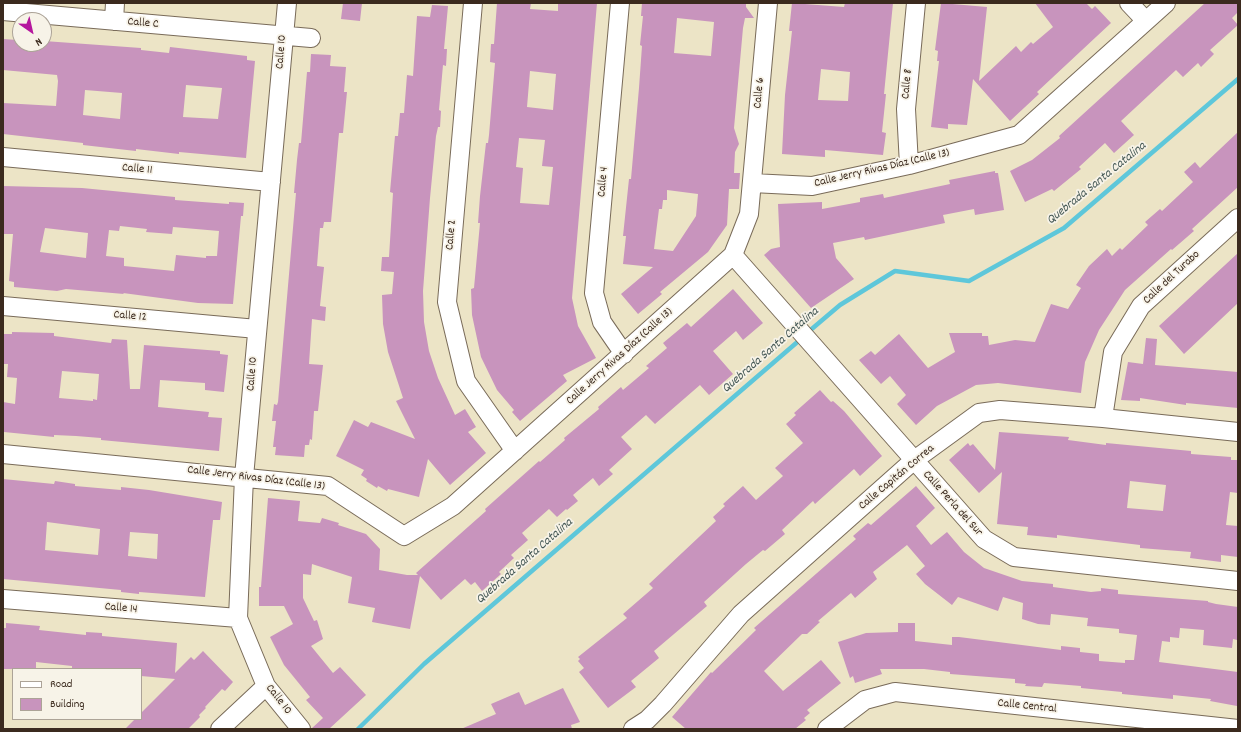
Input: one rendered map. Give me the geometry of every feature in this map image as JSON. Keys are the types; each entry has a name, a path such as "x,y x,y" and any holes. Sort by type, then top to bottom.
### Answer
{"street":[{"path":"114,21 115,3"},
{"name":"Calle 10","path":"287,3 244,476 238,618 266,686 301,729"},
{"name":"Calle 2","path":"473,3 447,302 466,381 515,451"},
{"name":"Calle 4","path":"620,3 594,293 602,322 624,354"},
{"name":"Calle 6","path":"752,183 768,3"},
{"name":"Calle 8","path":"909,166 906,109 916,3"},
{"path":"1129,3 1146,22"},
{"name":"Calle Jerry Rivas Díaz (Calle 13)","path":"3,454 244,476 328,486 404,536 453,506 733,255 749,214 752,183 812,186 909,166 1019,135 1166,3"},
{"name":"Calle C","path":"3,11 311,38"},
{"name":"Calle 11","path":"3,158 271,182"},
{"name":"Calle del Turabo","path":"1103,418 1113,352 1141,306 1238,218"},
{"name":"Calle Perla del Sur","path":"733,255 913,461 984,539 1014,557 1238,581"},
{"name":"Calle 12","path":"3,306 257,329"},
{"name":"Calle Capitán Correa","path":"633,729 647,720 663,704 741,614 913,461 979,413 1000,410 1103,418 1238,432"},
{"name":"Calle 14","path":"3,599 238,618"},
{"path":"220,729 266,686"},
{"name":"Calle Central","path":"829,728 865,700 895,692 1238,729"}],"building":[{"path":"343,3 362,3 360,21 341,19"},
{"path":"497,3 531,3 530,9 558,11 558,3 597,3 572,298 578,326 596,358 563,375 567,381 520,421 512,412 514,410 497,390 481,357 472,315 471,289 474,288 480,223 478,223 480,196 486,143 488,143 489,135 495,63 490,62 491,44 494,44","holes":["530,71 556,74 553,110 527,107","519,138 545,140 542,166 553,167 549,205 520,203 523,168 516,167"]},
{"path":"642,3 746,3 746,7 754,18 745,18 743,28 734,128 739,144 735,152 734,173 740,173 739,189 729,189 727,225 708,252 660,292 662,294 638,314 621,294 653,267 623,264 626,236 623,236 629,179 631,179 639,88 642,46 640,45 643,16 641,16","holes":["677,18 714,22 711,56 674,53","667,190 698,194 696,216 673,251 654,249 659,209 662,209 663,200 667,200"]},
{"path":"792,3 844,7 845,3 893,3 884,94 886,94 882,132 886,133 883,155 825,150 825,157 782,154 785,95 792,31 789,31","holes":["821,69 850,72 848,101 818,100"]},
{"path":"941,3 987,7 979,81 1016,46 1021,52 1031,42 1033,44 1053,27 1035,3 1086,3 1092,9 1095,6 1111,23 1037,92 1039,94 1010,121 973,79 967,125 948,124 948,129 931,127 939,61 937,61 938,51 935,50"},
{"path":"1205,3 1238,3 1238,12 1232,18 1238,25 1210,50 1214,54 1201,67 1198,63 1183,77 1176,70 1121,121 1134,135 1114,153 1105,143 1079,167 1081,169 1054,191 1052,189 1025,202 1010,171 1032,160 1060,138 1059,136"},
{"path":"432,5 448,6 444,49 447,49 446,66 443,65 439,110 441,111 440,127 438,127 436,136 430,198 423,291 424,322 429,351 438,378 455,415 465,409 476,427 468,432 486,453 450,485 428,459 419,497 388,489 387,491 378,486 377,488 366,481 367,479 361,475 364,470 336,456 354,420 368,427 371,422 415,439 396,401 403,398 388,352 383,324 382,295 392,294 394,272 381,271 382,257 389,257 393,193 390,192 395,136 398,136 400,113 404,113 407,75 413,76 417,16 430,17"},
{"path":"3,39 12,40 12,52 52,52 52,42 141,48 141,50 169,53 170,47 247,56 247,60 255,61 246,158 179,152 179,154 136,149 136,151 83,145 83,143 3,134 3,103 56,106 57,75 3,70","holes":["186,85 222,88 218,119 183,117","85,90 122,93 120,119 83,115"]},
{"path":"311,54 331,55 330,66 346,67 344,92 347,92 343,133 339,133 331,222 324,222 323,228 320,228 317,266 324,267 320,306 326,307 325,321 312,319 309,364 323,365 318,411 314,411 312,440 310,439 309,445 305,445 304,457 275,455 276,447 273,447 276,421 272,421 274,404 277,405 278,402 296,193 294,193 297,160 299,143 301,143 307,72 310,72"},
{"path":"1238,132 1238,187 1192,229 1194,231 1172,250 1171,249 1125,290 1099,330 1085,362 1081,393 998,383 976,385 937,406 916,425 897,404 906,395 890,376 881,384 859,360 871,351 875,355 899,334 928,368 955,352 949,333 982,333 982,336 988,336 989,345 1015,340 1035,342 1051,304 1068,309 1081,288 1076,285 1089,266 1107,249 1112,256 1120,248 1122,250 1148,225 1145,222 1160,209 1162,211 1193,182 1184,172 1195,162 1200,168"},
{"path":"995,171 995,173 998,173 1004,210 975,215 974,209 943,215 945,223 865,240 864,237 833,243 836,258 854,279 811,308 764,255 771,249 780,247 778,204 822,202 822,209 860,202 860,198 883,194 884,198 950,184 949,180"},
{"path":"3,186 82,188 175,197 175,200 229,204 229,202 244,203 243,216 241,216 233,304 198,303 123,293 124,294 66,289 57,291 14,287 14,282 9,281 13,234 3,234","holes":["120,226 147,229 146,232 172,234 173,227 219,231 217,256 206,256 206,258 176,255 174,271 124,266 124,258 106,256 109,230 119,231","45,228 88,233 86,258 40,252"]},
{"path":"1238,253 1238,303 1184,354 1159,326"},
{"path":"733,289 763,323 743,340 736,331 713,351 733,374 709,395 700,385 655,424 646,415 621,437 632,449 609,470 613,474 599,486 593,478 573,495 578,501 567,510 566,509 557,517 549,509 522,533 528,540 511,555 514,558 499,572 501,574 482,591 475,582 471,585 465,579 441,600 420,576 410,629 372,622 375,608 348,603 352,577 312,564 311,575 303,574 303,598 314,621 317,620 323,639 311,646 333,673 340,667 366,695 329,729 311,729 323,718 306,700 310,697 284,665 270,637 293,624 284,606 259,606 259,587 261,587 268,498 300,501 298,521 320,523 322,518 366,534 380,549 379,570 407,575 418,575 416,573 486,511 485,509 565,440 564,438 599,409 598,407 621,387 623,390 649,368 646,366 667,348 663,343 687,323 691,327"},
{"path":"12,332 54,333 54,336 111,343 112,339 127,340 130,389 140,389 144,345 220,351 220,354 228,355 224,392 205,390 205,383 160,380 158,407 209,412 208,417 222,418 219,451 101,440 101,438 54,435 54,437 4,432 3,402 15,404 17,378 7,377 8,364 3,364 3,334 12,334","holes":["62,371 99,374 97,400 93,399 93,401 59,398"]},
{"path":"1146,338 1157,339 1155,365 1238,372 1238,408 1186,403 1186,405 1140,398 1140,401 1121,400 1128,362 1143,364"},
{"path":"820,390 831,402 833,401 844,411 882,456 860,476 854,469 815,504 813,501 782,530 785,534 765,551 763,550 746,564 704,602 707,606 654,651 659,658 631,681 636,687 608,708 579,672 584,668 578,661 580,659 578,657 627,618 623,614 653,588 649,584 716,521 713,517 725,506 723,504 743,486 756,500 783,476 775,468 803,443 786,424 796,415 794,413"},
{"path":"999,432 1069,437 1068,440 1106,445 1106,443 1191,451 1191,454 1231,457 1231,460 1238,460 1238,493 1230,492 1226,525 1238,526 1238,557 1221,555 1221,562 1190,558 1191,552 1140,548 1140,545 1057,535 1057,538 1027,535 1028,527 997,524 1002,472 979,493 949,460 968,443 970,446 973,444 995,470","holes":["1130,481 1166,485 1163,511 1127,508"]},
{"path":"3,479 54,484 55,481 75,484 75,486 121,490 121,487 222,502 220,520 213,520 205,597 139,592 139,594 121,592 121,590 3,579","holes":["47,522 100,529 98,555 45,550","130,532 158,534 157,559 128,556"]},
{"path":"916,486 935,508 916,526 931,545 947,532 964,552 984,568 1022,581 1053,584 1053,587 1091,592 1101,591 1101,588 1118,590 1118,594 1208,601 1216,604 1238,607 1238,638 1237,640 1233,639 1232,648 1203,645 1204,630 1180,628 1179,638 1170,637 1170,642 1162,641 1159,662 1238,672 1237,706 1210,701 1211,699 1173,695 1173,699 1122,694 1122,692 1081,688 1081,686 1044,683 1042,687 1025,686 1026,684 1015,683 1015,679 950,674 950,672 924,669 880,669 882,674 855,683 853,676 850,678 838,642 866,633 898,632 898,623 915,623 915,641 952,645 952,637 959,637 1061,650 1061,646 1080,648 1080,652 1099,654 1099,661 1125,663 1125,660 1134,660 1137,635 1119,633 1119,629 1087,626 1088,618 1051,614 1050,625 1038,624 1022,619 1023,603 1003,597 998,611 958,597 952,605 925,584 916,574 925,566 907,545 873,572 877,579 855,598 851,593 818,621 820,622 807,634 802,634 764,671 783,691 821,660 841,683 807,710 810,713 804,718 806,720 795,729 686,729 672,717 711,672 712,673 756,630 754,628 856,539 853,536 868,523 871,525"},
{"path":"6,623 40,626 39,630 86,635 86,632 102,633 102,636 177,643 175,673 191,657 194,660 203,651 233,682 225,691 222,689 205,707 206,708 199,715 200,717 188,729 125,729 134,720 142,720 142,712 175,679 142,676 142,668 72,668 72,666 36,662 36,668 3,669 3,628 6,628"},
{"path":"563,688 580,722 571,725 572,729 461,729 496,714 491,704 519,692 525,705"}],"waterway":[{"name":"Quebrada Santa Catalina","path":"807,333 840,305 895,271 969,281 1064,228 1238,79"},
{"name":"Quebrada Santa Catalina","path":"358,729 424,664 802,338"}]}
